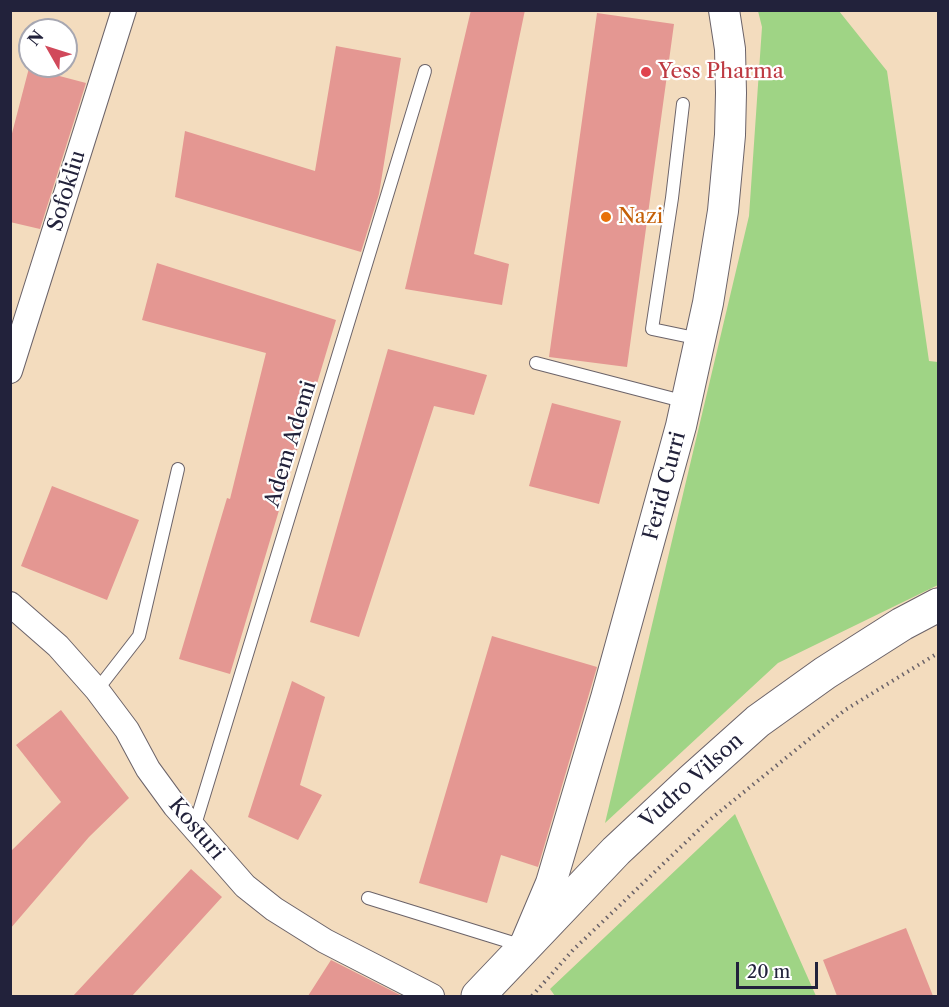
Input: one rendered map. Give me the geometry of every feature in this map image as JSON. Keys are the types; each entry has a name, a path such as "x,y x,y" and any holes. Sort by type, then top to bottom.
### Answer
{"main road":[{"name":"Vudro Vilson","path":"478,996 616,851 758,721 864,648 902,624 939,605"}],"street":[{"name":"Sofokliu","path":"10,371 124,10"},
{"name":"Ferid Curri","path":"524,946 551,883 645,561 678,438 708,303 723,211 730,135 730,49 724,10"},
{"name":"Kosturi","path":"10,604 58,646 97,690 127,730 148,769 194,828 245,886 274,909 325,941 432,996"}],"lane":[{"name":"Adem Ademi","path":"194,828 425,71"},
{"path":"683,104 672,198 652,329 700,339"},
{"path":"536,363 686,402"},
{"path":"97,690 139,636 178,469"},
{"path":"368,898 524,946"}],"path":[{"path":"532,996 573,950 707,822 845,710 939,652"}],"green space":[{"path":"758,11 839,11 887,71 929,361 938,362 938,585 778,663 605,823 749,216 762,27"},
{"path":"735,814 816,996 555,996 550,989"}],"building":[{"path":"471,10 525,10 474,254 509,264 502,305 405,289"},
{"path":"597,13 674,24 627,367 549,357"},
{"path":"336,46 401,58 379,194 361,252 175,197 185,131 315,171"},
{"path":"26,78 67,78 86,83 40,229 10,222 10,141"},
{"path":"157,263 336,320 230,674 179,659 227,498 230,499 266,353 142,320"},
{"path":"388,349 487,375 474,415 434,406 359,637 310,622"},
{"path":"552,403 621,421 599,504 529,486"},
{"path":"52,486 139,520 107,600 21,566"},
{"path":"492,636 597,667 538,867 501,855 487,903 419,883"},
{"path":"292,681 325,697 300,785 322,795 298,840 248,817"},
{"path":"61,710 129,798 89,837 10,929 10,852 61,802 16,745"},
{"path":"191,869 222,897 132,996 73,996"},
{"path":"906,928 933,996 837,996 823,960"},
{"path":"331,960 402,996 308,996"}],"place":[{"name":"Yess Pharma","path":"646,72"},
{"name":"Nazi","path":"606,217"}]}
